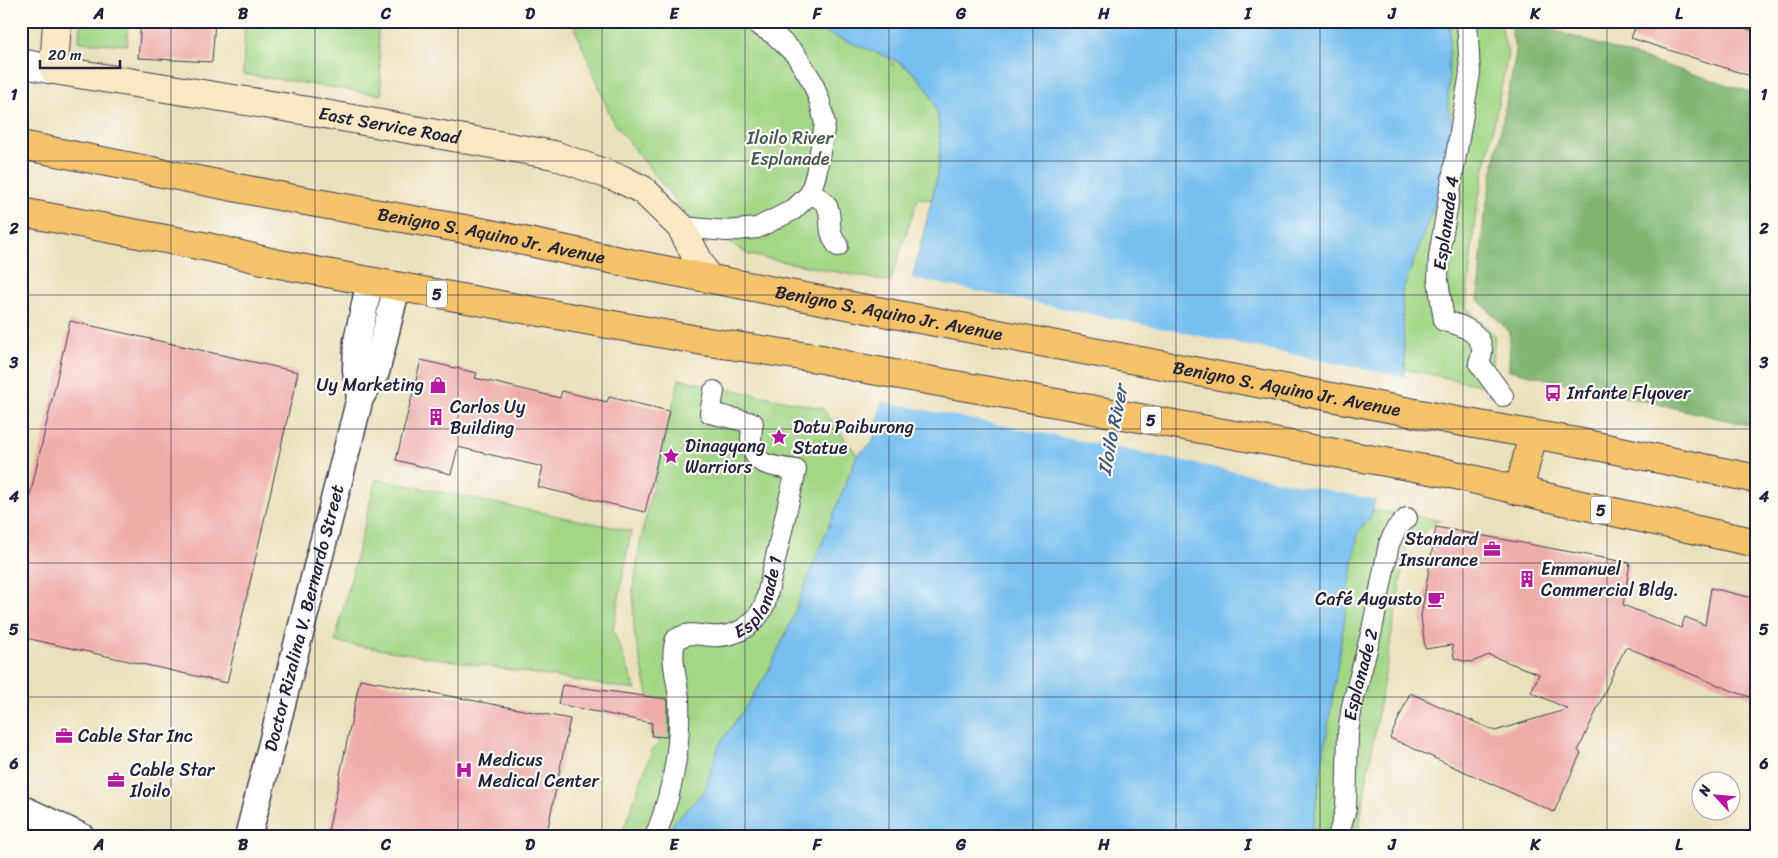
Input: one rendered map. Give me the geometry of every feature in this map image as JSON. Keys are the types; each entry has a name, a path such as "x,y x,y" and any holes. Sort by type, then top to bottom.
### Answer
{"highway":[{"name":"Benigno S. Aquino Jr. Avenue","path":"21,145 294,200 476,231 634,264 1533,434 1757,479"},
{"name":"5","path":"21,212 208,247 279,264 397,286 709,342 822,359 855,367 1447,473 1519,491 1757,543"},
{"path":"1519,491 1533,434"}],"main road":[{"path":"54,70 57,21"},
{"name":"East Service Road","path":"54,70 308,111 554,155 624,180 643,190 681,227 707,277"}],"street":[{"path":"681,227 727,231 757,228 793,210 810,194 816,174 825,124 820,102 812,81 796,55 775,35 752,21"},
{"name":"Esplanade 4","path":"1467,21 1470,73 1440,252 1438,268 1439,294 1444,320 1463,326 1479,340 1482,351 1479,363 1503,396"},
{"name":"East Service Road","path":"21,63 54,70"},
{"path":"810,194 826,203 829,210 829,229 838,246"},
{"name":"Doctor Rizalina V. Bernardo Street","path":"360,398 356,370 357,341 370,281"},
{"name":"Doctor Rizalina V. Bernardo Street","path":"248,837 360,398 376,372 397,286"},
{"name":"Esplanade 1","path":"655,837 664,815 675,773 679,700 673,658 676,639 683,635 695,633 709,636 729,635 747,627 761,613 765,604 796,470 762,463 754,453 749,437 753,423 710,413 714,392"},
{"name":"Esplanade 2","path":"1338,837 1346,809 1348,732 1352,706 1370,638 1389,544 1396,530 1407,518"},
{"path":"21,808 82,837"}],"green space":[{"path":"80,21 128,21 127,45 79,42"},
{"path":"245,21 377,21 382,95 243,74"},
{"name":"Iloilo River Esplanade","path":"572,21 884,21 892,66 895,60 913,72 926,87 939,121 940,140 939,160 932,200 918,198 890,282 749,255 687,215 613,122"},
{"path":"1428,21 1499,21 1508,54 1475,217 1466,307 1495,335 1489,387 1405,369 1393,253"},
{"path":"1509,21 1524,21 1757,94 1757,349 1755,358 1757,359 1757,427 1509,370 1510,333 1478,299 1484,217 1516,53"},
{"path":"679,379 822,408 857,455 712,837 621,837 652,750 660,742 651,736 651,708 634,631 633,589 641,538"},
{"path":"376,479 631,531 613,630 636,690 335,642"},
{"path":"1374,510 1440,520 1407,544 1357,837 1258,837 1322,580"}],"water":[{"name":"Iloilo River","path":"805,21 1450,21 1448,107 1454,132 1442,185 1402,292 1405,369 1371,516 1358,532 1311,837 668,837 674,822 704,792 719,745 768,672 790,624 857,455 872,444 936,182 940,146 937,112 932,97 923,83 911,71 895,60 816,29"}],"pier":[{"path":"911,278 1405,377 1377,500 880,401"}],"building":[{"path":"141,21 215,21 212,62 138,58"},
{"path":"1638,21 1721,21 1757,32 1757,78 1631,38"},
{"path":"70,321 298,372 227,683 21,637 21,535"},
{"path":"421,360 477,373 475,378 560,398 562,391 607,402 609,397 669,411 645,512 538,487 543,467 458,447 451,474 396,460"},
{"path":"1436,527 1630,563 1623,605 1681,628 1685,617 1705,625 1711,588 1757,599 1757,699 1735,692 1626,647 1578,751 1581,753 1554,812 1390,738 1410,693 1495,731 1568,709 1531,692 1539,674 1489,655 1472,662 1454,658 1452,645 1425,649 1421,616"},
{"path":"360,679 570,719 546,837 327,837"},
{"path":"562,685 667,699 667,737 651,736 652,723 558,704"}],"place":[{"name":"Uy Marketing","path":"438,385"},
{"name":"Infante Flyover","path":"1553,393"},
{"name":"Carlos Uy Building","path":"436,417"},
{"name":"Datu Paiburong Statue","path":"779,437"},
{"name":"Dinagyang Warriors","path":"671,456"},
{"name":"Standard Insurance","path":"1492,549"},
{"name":"Emmanuel Commercial Bldg.","path":"1527,579"},
{"name":"Café Augusto","path":"1436,599"},
{"name":"Cable Star Inc","path":"64,736"},
{"name":"Medicus Medical Center","path":"464,770"},
{"name":"Cable Star Iloilo","path":"116,780"}]}
